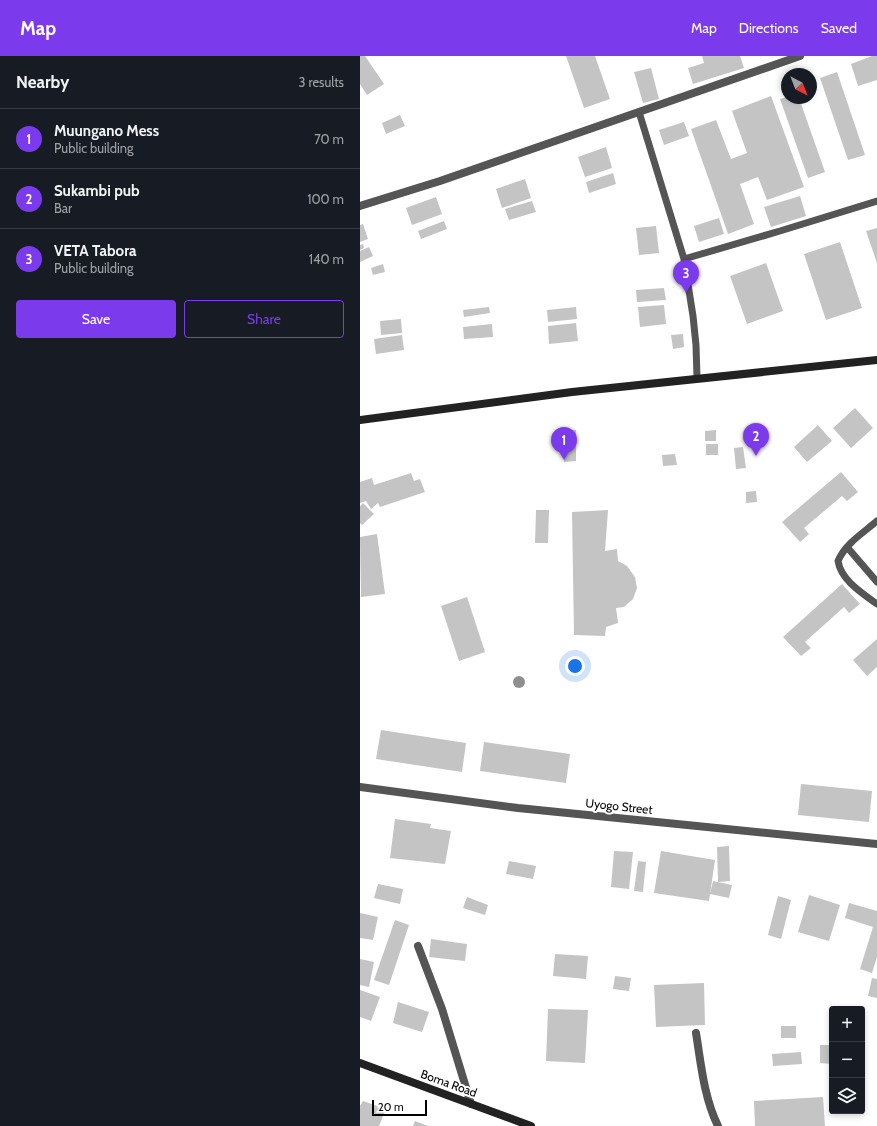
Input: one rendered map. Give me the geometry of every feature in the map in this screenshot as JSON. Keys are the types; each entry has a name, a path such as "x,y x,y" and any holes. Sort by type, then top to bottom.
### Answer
{"main road":[{"path":"360,420 572,392 877,360"},
{"name":"Boma Road","path":"360,1063 531,1126"}],"street":[{"path":"360,206 440,181 800,56"},
{"name":"Uyogo Street","path":"360,787 518,808 877,844"},
{"path":"418,946 442,1010 471,1104"},
{"path":"696,1033 703,1076 712,1114 718,1126"}],"lane":[{"path":"639,112 684,259 694,323 697,378"},
{"path":"684,259 780,232 877,201"},
{"path":"877,520 847,547 841,554 838,561 842,575 877,604"},
{"path":"847,547 877,582"}],"building":[{"path":"360,56 365,56 384,84 367,95 360,84"},
{"path":"566,56 595,56 610,99 584,108"},
{"path":"702,56 740,56 744,68 693,84 688,68 704,63"},
{"path":"872,56 877,56 877,80 858,86 851,64"},
{"path":"651,68 659,99 643,103 634,72"},
{"path":"837,72 865,155 848,160 820,78"},
{"path":"771,96 804,187 767,200 758,177 740,184 754,224 728,234 691,129 716,120 731,159 747,153 732,111"},
{"path":"782,104 801,104 825,172 808,178"},
{"path":"400,115 405,126 386,134 382,123"},
{"path":"684,122 689,136 664,145 659,130"},
{"path":"606,147 612,168 585,177 578,157"},
{"path":"613,173 616,184 589,193 586,182"},
{"path":"525,179 531,198 502,208 496,189"},
{"path":"800,196 806,216 771,227 764,207"},
{"path":"436,197 442,214 412,225 406,208"},
{"path":"532,201 536,212 509,220 505,209"},
{"path":"719,218 724,234 699,242 694,226"},
{"path":"444,221 447,229 421,239 418,231"},
{"path":"363,224 368,239 360,242 360,225"},
{"path":"656,226 659,253 639,255 636,228"},
{"path":"877,228 877,263 866,231"},
{"path":"840,242 862,308 826,320 804,254"},
{"path":"363,244 364,248 360,250 360,245"},
{"path":"369,247 373,256 360,262 360,251"},
{"path":"766,263 783,311 747,324 730,276"},
{"path":"383,264 385,272 373,275 371,268"},
{"path":"664,288 666,300 637,302 636,290"},
{"path":"664,305 666,324 640,327 638,307"},
{"path":"489,307 490,313 464,317 463,310"},
{"path":"576,307 577,319 548,322 547,310"},
{"path":"401,319 402,333 381,335 380,321"},
{"path":"576,323 578,341 549,344 548,326"},
{"path":"492,324 493,337 464,339 463,327"},
{"path":"683,334 684,347 673,349 671,335"},
{"path":"402,335 404,350 376,354 374,339"},
{"path":"855,408 873,428 851,448 833,428"},
{"path":"818,425 832,441 807,462 794,447"},
{"path":"563,430 576,430 576,461 564,462"},
{"path":"716,430 716,441 705,441 705,431"},
{"path":"706,444 718,444 718,455 706,455"},
{"path":"743,447 746,468 736,469 734,448"},
{"path":"675,454 677,465 663,466 662,455"},
{"path":"841,472 858,492 847,501 842,496 804,528 809,534 800,542 782,522"},
{"path":"411,473 414,481 420,479 425,492 380,507 378,503 371,509 366,501 360,503 360,482 372,478 374,485"},
{"path":"756,491 757,502 746,503 746,492"},
{"path":"363,503 374,514 362,525 360,523 360,506"},
{"path":"536,510 549,510 548,543 535,543"},
{"path":"608,510 605,551 617,549 618,561 627,566 635,577 637,588 633,599 624,607 616,608 618,623 606,627 605,636 574,635 572,512"},
{"path":"377,534 385,594 361,597 360,537"},
{"path":"842,584 860,604 849,613 844,607 805,642 811,648 801,656 783,637"},
{"path":"467,597 485,652 459,661 441,606"},
{"path":"877,639 877,667 867,676 853,660"},
{"path":"381,730 466,743 462,772 376,759"},
{"path":"484,742 570,754 566,783 480,771"},
{"path":"801,784 872,791 869,822 798,815"},
{"path":"395,819 431,824 430,828 451,831 445,864 390,858"},
{"path":"729,846 730,881 718,882 717,847"},
{"path":"614,851 633,852 629,889 611,887"},
{"path":"661,851 715,860 709,901 654,893"},
{"path":"509,861 536,866 533,879 506,874"},
{"path":"638,861 646,862 643,892 634,891"},
{"path":"713,881 732,885 729,898 710,894"},
{"path":"378,884 403,889 400,904 374,898"},
{"path":"809,895 840,905 829,941 798,932"},
{"path":"778,896 791,900 781,939 768,935"},
{"path":"467,897 488,905 485,915 463,908"},
{"path":"849,903 877,911 877,957 872,973 860,969 873,927 845,918"},
{"path":"360,913 378,917 373,940 360,938"},
{"path":"395,920 409,925 389,985 374,980"},
{"path":"431,939 467,944 465,961 429,957"},
{"path":"555,954 588,956 586,979 553,976"},
{"path":"360,959 374,962 369,987 360,985"},
{"path":"615,976 631,978 629,991 613,989"},
{"path":"872,978 877,979 877,998 868,996"},
{"path":"704,983 705,1025 656,1027 654,985"},
{"path":"360,990 380,997 371,1021 360,1017"},
{"path":"398,1002 429,1012 422,1032 393,1023"},
{"path":"548,1009 588,1010 585,1063 546,1061"},
{"path":"781,1026 796,1026 796,1038 781,1038"},
{"path":"820,1045 829,1045 829,1064 820,1063"},
{"path":"801,1052 802,1064 773,1066 772,1054"},
{"path":"823,1097 825,1126 755,1126 754,1101"},
{"path":"363,1101 386,1109 379,1126 360,1126 360,1106"},
{"path":"415,1121 428,1126 413,1126"}],"place":[{"name":"VETA Tabora","path":"686,293"},
{"name":"Sukambi pub","path":"756,456"},
{"name":"Muungano Mess","path":"564,460"}]}
